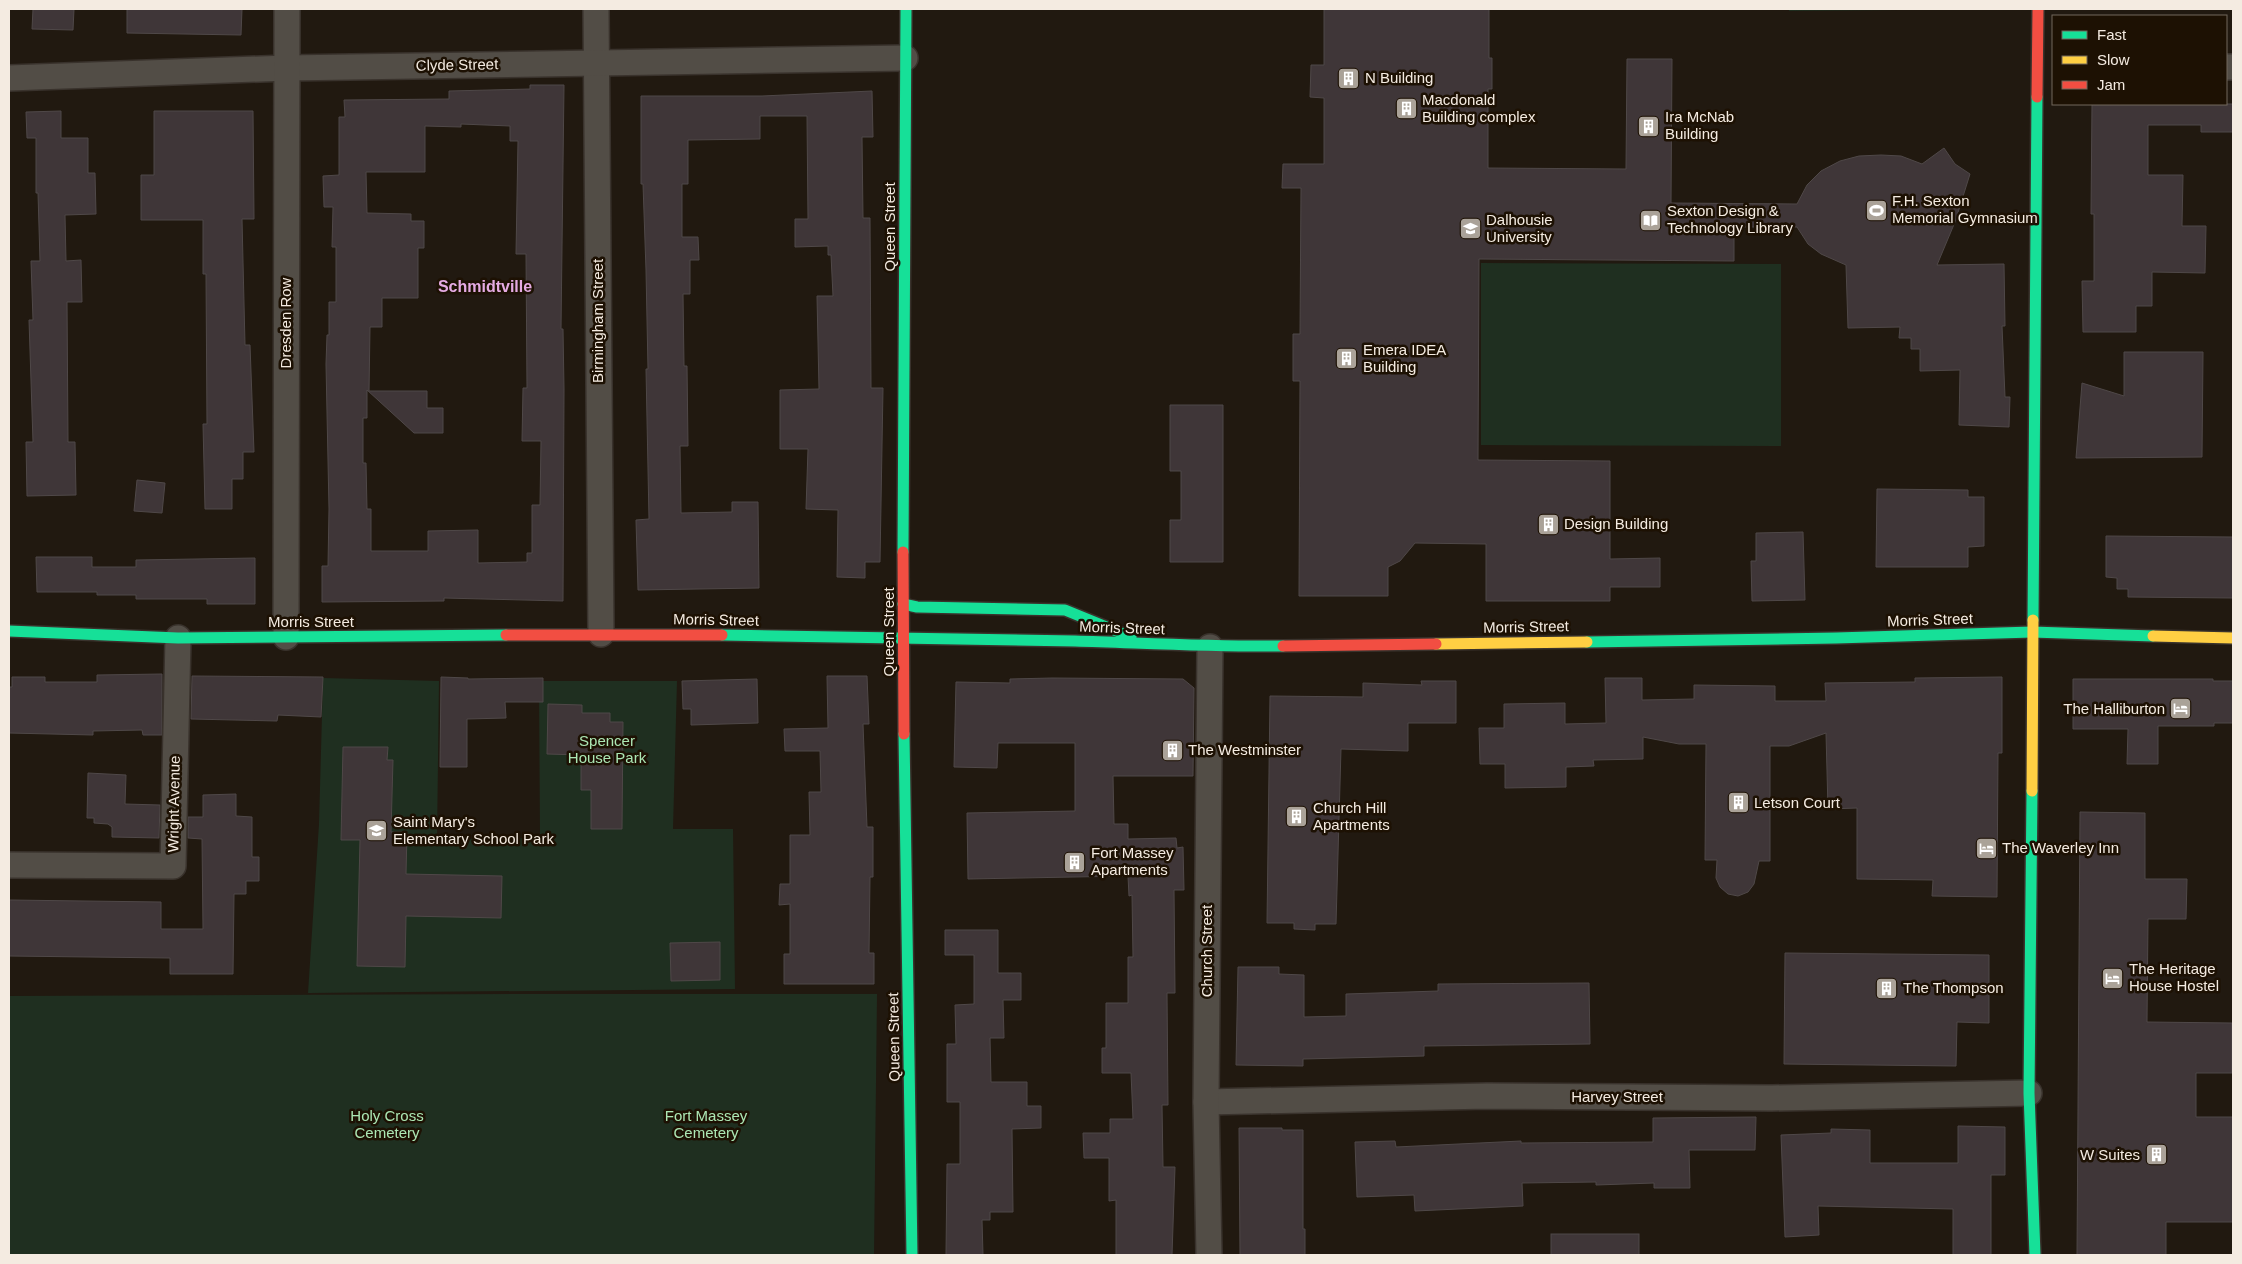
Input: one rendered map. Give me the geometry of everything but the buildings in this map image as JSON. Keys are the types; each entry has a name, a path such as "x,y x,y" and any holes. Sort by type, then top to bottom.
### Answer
{"street":[{"name":"Dresden Row","path":"286,637 287,9"},
{"name":"Birmingham Street","path":"596,9 601,634"},
{"name":"Queen Street","path":"906,9 903,637 912,1255"},
{"path":"2035,1255 2029,1093 2032,632 2037,334 2045,67 2038,9"},
{"name":"Clyde Street","path":"9,78 287,68 905,58"},
{"path":"903,604 1064,610 1148,643"},
{"name":"Morris Street","path":"9,631 178,638 601,634 903,637 1148,643 1210,647 1827,638 2032,632 2233,638"},
{"name":"Wright Avenue","path":"9,865 173,866 178,638"},
{"name":"Church Street","path":"1209,1255 1206,1102 1210,647"},
{"name":"Harvey Street","path":"1206,1102 1487,1096 1772,1098 2029,1093"}],"green space":[{"path":"1789,9 2006,9 1789,11"},
{"path":"1481,263 1781,264 1781,446 1481,445"},
{"name":"Saint Mary's Elementary School Park","path":"323,678 439,681 437,840 540,838 539,681 677,681 673,829 733,829 735,989 308,993 319,824"},
{"name":"Holy Cross Cemetery","path":"877,994 874,1255 9,1255 9,996"}],"traffic: fast":[{"path":"903,552 906,9"},
{"path":"2033,620 2037,97"},
{"path":"903,604 917,607 1065,610 1131,637"},
{"path":"9,631 178,638 506,635"},
{"path":"1587,642 1836,638 2032,632 2153,636"},
{"path":"722,635 1283,646"},
{"path":"904,734 912,1255"},
{"path":"2032,791 2029,1093 2035,1255"}],"traffic: slow":[{"path":"2032,791 2033,620"},
{"path":"2153,636 2233,638"},
{"path":"1436,644 1587,642"}],"traffic: jam":[{"path":"2037,97 2038,9"},
{"path":"903,552 904,734"},
{"path":"506,635 722,635"},
{"path":"1283,646 1436,644"}],"place":[{"name":"N Building","path":"1349,78"},
{"name":"Macdonald Building complex","path":"1406,109"},
{"name":"Ira McNab Building","path":"1649,126"},
{"name":"F.H. Sexton Memorial Gymnasium","path":"1876,210"},
{"name":"Sexton Design & Technology Library","path":"1651,220"},
{"name":"Dalhousie University","path":"1470,229"},
{"name":"Emera IDEA Building","path":"1347,359"},
{"name":"Design Building","path":"1548,524"},
{"name":"The Halliburton","path":"2181,709"},
{"name":"The Westminster","path":"1172,750"},
{"name":"Letson Court","path":"1738,803"},
{"name":"Church Hill Apartments","path":"1297,817"},
{"name":"Saint Mary's Elementary School Park","path":"377,831"},
{"name":"The Waverley Inn","path":"1986,848"},
{"name":"Fort Massey Apartments","path":"1075,862"},
{"name":"The Heritage House Hostel","path":"2113,978"},
{"name":"The Thompson","path":"1887,988"},
{"name":"W Suites","path":"2156,1155"}],"district":[{"name":"Schmidtville","path":"485,286"}],"park label":[{"name":"Spencer House Park","path":"607,750"},
{"name":"Fort Massey Cemetery","path":"706,1124"}]}
